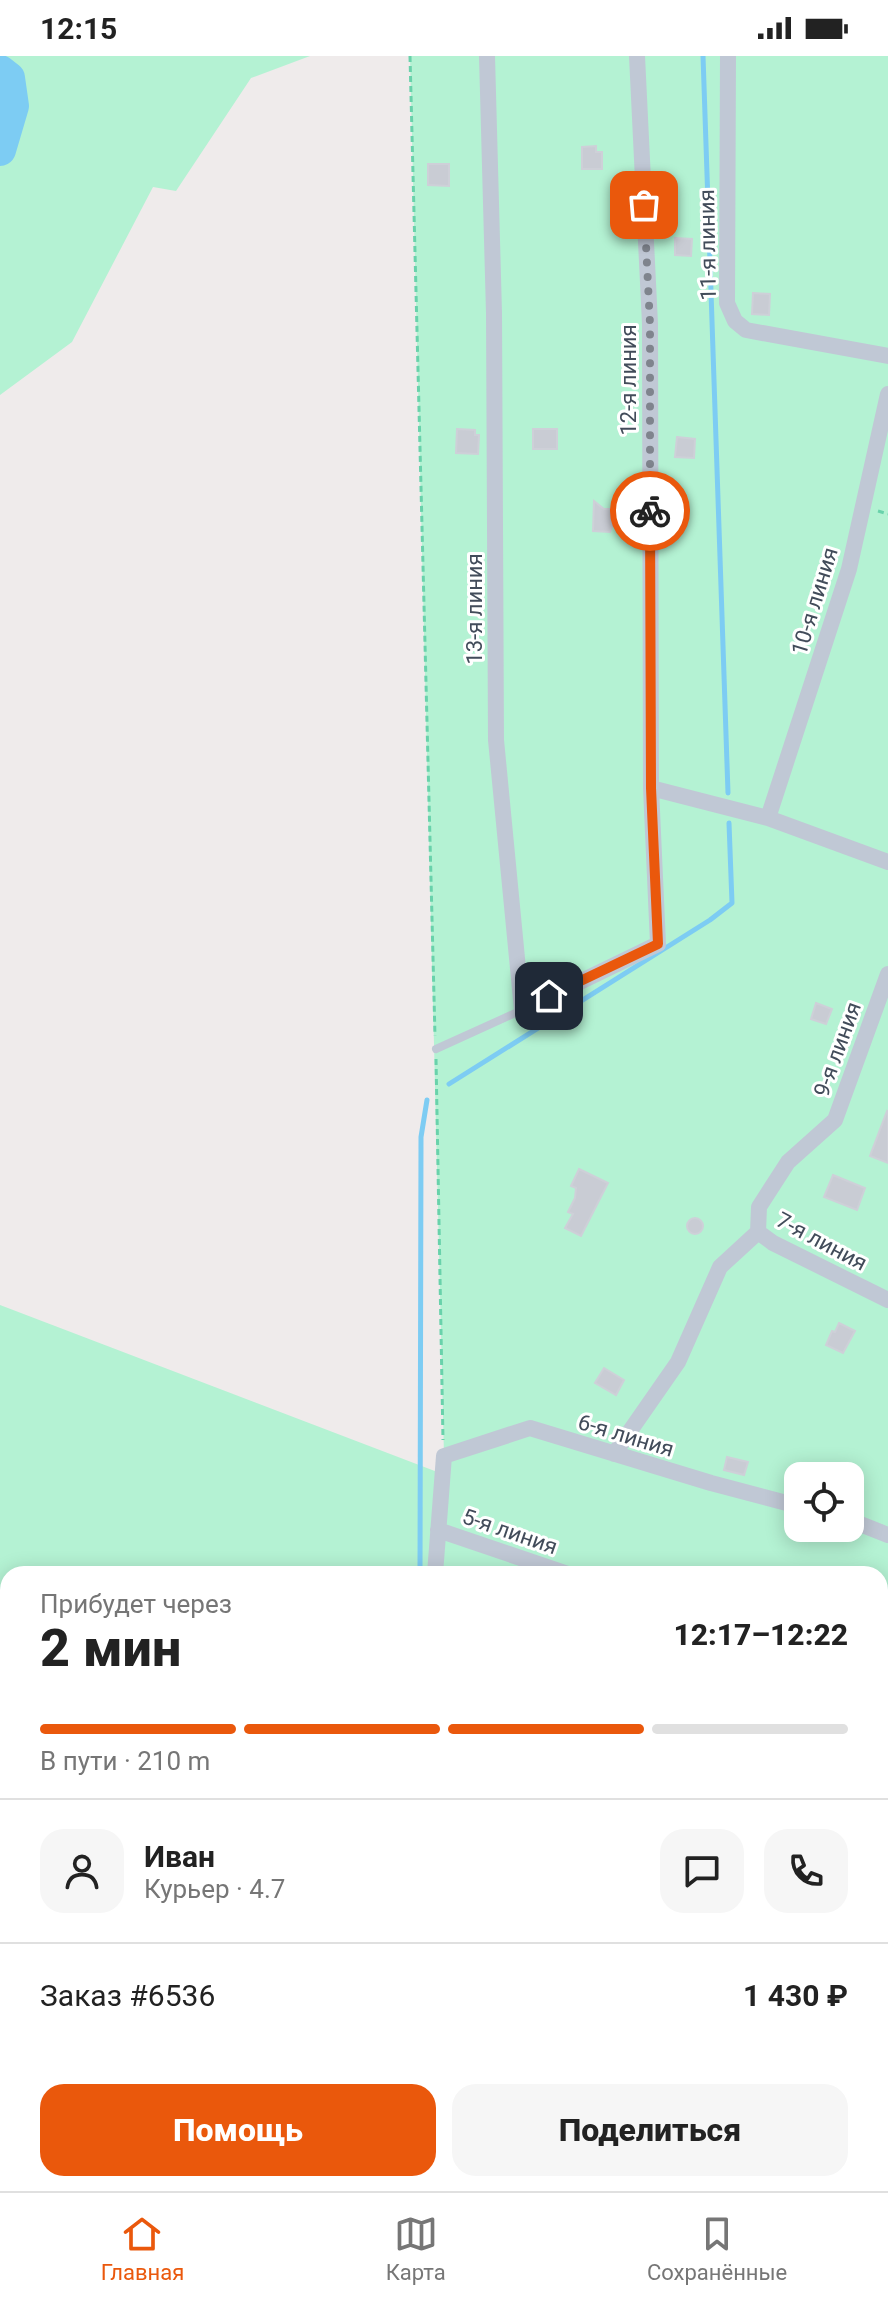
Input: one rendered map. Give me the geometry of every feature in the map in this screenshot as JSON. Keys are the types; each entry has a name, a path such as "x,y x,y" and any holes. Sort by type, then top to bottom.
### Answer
{"street":[{"name":"13-я линия","path":"487,56 494,313 496,740 522,1010"},
{"name":"12-я линия","path":"522,1010 658,944 651,788 650,324 637,56"},
{"name":"11-я линия","path":"728,56 727,303 735,321 746,330 888,356"},
{"name":"10-я линия","path":"768,818 849,569 888,394"},
{"path":"651,788 768,818 888,862"},
{"name":"9-я линия","path":"759,1207 788,1162 835,1120 888,974"},
{"name":"7-я линия","path":"759,1207 758,1232 773,1243 888,1300"},
{"path":"614,1454 678,1362 720,1267 758,1232"},
{"name":"6-я линия","path":"444,1456 530,1428 784,1502"},
{"path":"436,1566 444,1456"},
{"path":"864,1526 888,1535"},
{"name":"5-я линия","path":"438,1530 544,1566"}],"lane":[{"path":"436,1049 522,1010"}],"path":[{"path":"410,56 444,1456"}],"green space":[{"path":"0,56 310,56 251,78 176,191 153,187 72,342 0,395"},
{"path":"410,56 888,56 888,1566 0,1566 0,1305 440,1473 444,1456"}],"building":[{"path":"596,146 596,152 602,152 602,169 582,169 582,147"},
{"path":"428,164 449,164 449,186 428,185"},
{"path":"675,238 692,239 691,256 675,255"},
{"path":"753,293 770,294 769,315 752,314"},
{"path":"457,429 475,430 475,435 479,435 478,454 456,453"},
{"path":"533,429 557,429 557,449 533,449"},
{"path":"677,437 695,439 694,458 675,457"},
{"path":"594,501 604,509 613,509 618,518 610,532 593,531"},
{"path":"816,1003 832,1009 826,1024 811,1019"},
{"path":"888,1112 888,1163 870,1156"},
{"path":"579,1169 608,1183 581,1236 565,1228 573,1214 568,1212 576,1188 571,1186"},
{"path":"833,1175 865,1188 857,1210 824,1197"},
{"path":"695,1218 701,1220 701,1232 695,1234 689,1232 687,1226 689,1220"},
{"path":"839,1323 855,1331 843,1353 826,1345"},
{"path":"604,1368 624,1380 616,1395 595,1383"},
{"path":"727,1457 748,1462 744,1475 724,1470"}],"waterway":[{"path":"703,56 728,793"},
{"path":"0,71 9,78 13,106 0,150"},
{"path":"449,1084 710,920 732,903 729,823"},
{"path":"420,1566 421,1137 427,1100"}],"way so far":[{"path":"644,205 650,324 650,511"}],"route":[{"path":"549,996 658,944 651,788 650,511"}]}
